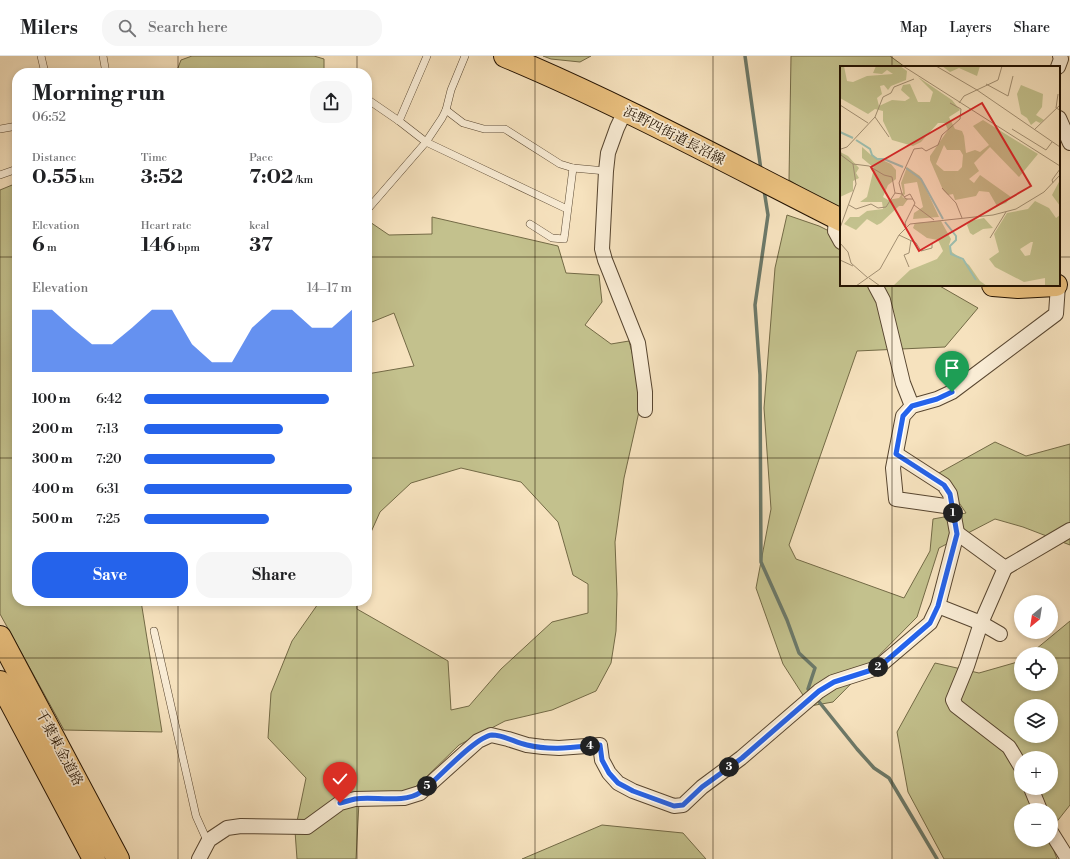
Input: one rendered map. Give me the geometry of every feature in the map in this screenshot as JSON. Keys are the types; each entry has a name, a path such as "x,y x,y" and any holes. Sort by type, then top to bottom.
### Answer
{"main road":[{"name":"浜野四街道長沼線","path":"505,56 549,74 625,111 839,219"},
{"path":"1060,285 1070,283"},
{"path":"1006,286 1038,286"},
{"name":"千葉東金道路","path":"0,637 118,859"},
{"name":"千葉東金道路","path":"0,682 94,859"}],"street":[{"path":"1058,66 1061,59 1060,56"},
{"path":"625,111 608,153 602,249 638,343 645,392 645,410"},
{"path":"1060,120 1070,143"},
{"path":"839,219 835,231 840,240"},
{"path":"876,286 883,300 903,383 912,406"},
{"path":"952,506 896,499 893,468 903,416 912,406 937,399 952,392 1056,314 1058,286"},
{"path":"199,859 209,840 228,828 240,826 307,826 340,803 355,799 404,798 420,793 478,741 491,735 527,745 543,747 559,748 600,745 602,760 609,773 618,783 633,791 674,806 683,805 702,787 742,758 819,691 834,682 878,668 930,623 938,606 957,534 950,494 944,485 896,454"},
{"path":"1014,756 1008,747 956,706 953,700 967,666 981,623 1005,568 1070,530"},
{"path":"957,534 1005,568"},
{"path":"938,606 981,623 1000,634"},
{"path":"1058,843 1068,859"}],"lane":[{"path":"41,56 44,68"},
{"path":"103,56 105,68"},
{"path":"399,121 427,56"},
{"path":"372,205 426,142 442,118 446,110 451,90 465,56"},
{"path":"372,102 426,142 567,209"},
{"path":"446,110 463,123 484,129 504,129 560,164 573,168 606,171"},
{"path":"0,129 12,127"},
{"path":"530,224 552,238 564,239 573,168"},
{"path":"0,175 12,171"},
{"path":"154,632 196,816 205,836 209,840"}],"shaded area":[{"path":"192,56 314,56 324,59 324,68 178,68 181,60"},
{"path":"543,56 591,56 580,62 551,59"},
{"path":"791,56 890,56 904,66 840,66 840,211 789,180"},
{"path":"12,185 12,606 142,606 162,732 64,730 0,614 0,190"},
{"path":"787,215 819,226 840,236 840,286 940,286 978,308 945,347 857,351 789,545 796,559 904,598 930,551 933,519 966,513 939,473 995,442 1026,456 1070,444 1070,545 1023,527 995,519 939,548 917,617 833,702 810,706 783,664 756,588 771,509 764,408 775,268"},
{"path":"432,217 558,246 566,273 599,275 602,302 585,325 611,344 629,341 643,394 624,478 615,542 617,594 616,631 611,663 596,691 552,710 505,721 459,745 417,786 384,800 359,802 356,859 297,859 295,831 306,778 268,738 271,693 292,641 316,606 357,606 357,609 448,661 451,710 469,706 501,669 552,622 588,613 588,584 573,575 558,522 521,482 461,468 411,483 380,512 372,530 372,373 414,366 394,313 372,322 372,223 389,235 432,234"},
{"path":"1070,621 1070,805 1058,820 1058,803 1014,803 1014,847 1053,847 1057,859 944,859 908,792 897,732 935,663 979,673 1014,663 1014,691 1058,691 1058,647 1038,647 1048,639 1058,639 1058,631"},
{"path":"602,825 683,833 706,859 522,859"}],"waterway":[{"path":"745,56 761,170"},
{"path":"764,190 768,215 755,305 760,375 761,562 787,620 799,653 815,668 808,689 812,693"},
{"path":"816,698 874,768 889,778 937,859"}],"route":[{"path":"340,803 355,799 404,798 420,793 478,741 491,735 527,745 543,747 559,748 600,745 602,760 609,773 618,783 633,791 674,806 683,805 702,787 742,758 819,691 834,682 878,668 930,623 938,606 957,534 950,494 944,485 896,454 903,416 912,406 937,399 952,392"}]}
